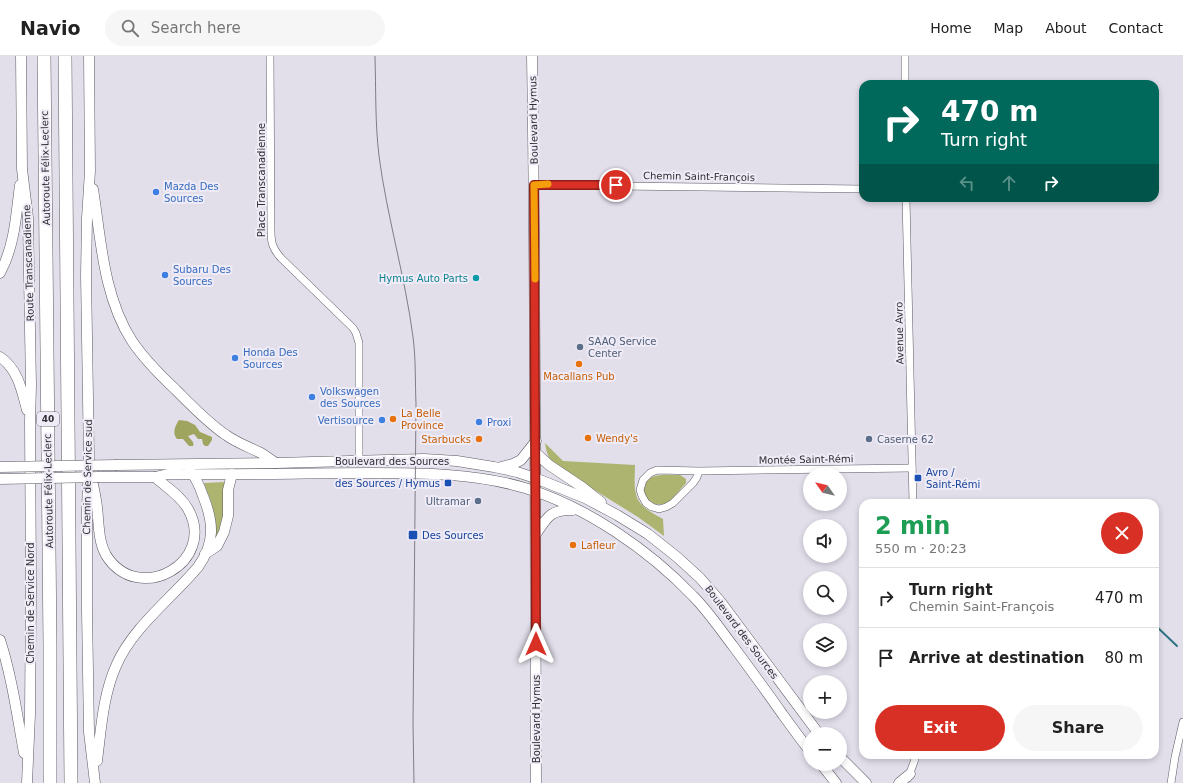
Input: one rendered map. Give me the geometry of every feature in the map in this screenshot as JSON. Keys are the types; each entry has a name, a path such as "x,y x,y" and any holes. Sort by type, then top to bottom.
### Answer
{"highway":[{"name":"Autoroute Félix-Leclerc","path":"44,56 50,783"},
{"name":"Autoroute Félix-Leclerc","path":"65,56 71,783"}],"main road":[{"name":"Route Transcanadienne","path":"21,56 22,169 28,218 31,379 30,422"},
{"path":"89,56 90,171 111,293 121,322 140,353 210,423 234,440 262,453 276,463"},
{"name":"Boulevard Hymus","path":"532,56 536,441 536,783"},
{"path":"0,273 8,256 14,237 22,169"},
{"name":"Chemin de Service sud","path":"90,171 86,275 89,460 87,531 89,732 95,779"},
{"path":"0,357 8,364 20,383 30,422"},
{"name":"Chemin de Service Nord","path":"27,778 30,714 30,422"},
{"path":"498,468 517,463 523,458 536,441"},
{"path":"536,453 549,465 582,487 617,515"},
{"name":"Boulevard des Sources","path":"0,467 276,463 424,459 463,462 517,472 536,478 585,498 617,515 661,543 677,557 705,584 728,611 814,727"},
{"path":"89,460 101,541 106,554 115,566 132,576 145,578 158,577 177,568 190,552 194,535 193,521 185,504 178,496 155,477"},
{"path":"95,779 107,692 116,665 123,651 134,636 195,571 210,543 210,517 199,485 193,474 184,464"},
{"name":"Boulevard des Sources","path":"0,478 155,477 168,474 406,473 450,475 501,483 536,492 559,501 607,527 644,552 675,578 711,616 803,741"},
{"path":"205,554 217,546 224,532 228,516 229,484 232,474"},
{"path":"536,534 547,518 554,513 561,510 578,511"},
{"path":"0,640 13,693 27,778"},
{"path":"847,764 866,783"},
{"path":"826,771 836,783"},
{"path":"846,771 856,783"},
{"path":"899,783 907,779"}],"street":[{"name":"Place Transcanadienne","path":"270,56 272,245 281,258 350,324 356,333 359,342 359,461"},
{"path":"905,56 906,80"},
{"name":"Chemin Saint-François","path":"534,185 859,189"},
{"name":"Avenue Avro","path":"906,202 913,499"},
{"name":"Montée Saint-Rémi","path":"699,471 693,483 673,503 666,507 659,509 652,507 646,503 642,496 640,490 643,480 654,471 912,468"},
{"path":"1170,783 1183,722"},
{"path":"907,779 915,759"}],"green space":[{"path":"179,420 187,421 195,425 200,432 212,437 212,440 208,446 205,446 202,439 198,439 194,434 188,436 193,442 193,446 189,446 183,439 177,439 175,437 175,430"},
{"path":"545,443 563,461 635,465 635,485 637,498 641,504 663,519 664,536 638,517 559,468 549,457"},
{"path":"658,475 680,475 686,479 686,483 669,501 659,504 648,500 644,490 648,479"},
{"path":"225,482 223,519 215,541 215,518 204,483"}],"waterway":[{"path":"1159,629 1177,646"}],"tram line":[{"path":"375,56 376,119 382,179 410,314 415,354 414,783"}],"slow traffic":[{"path":"535,279 534,185 548,184"}],"place":[{"name":"Mazda Des Sources","path":"156,192"},
{"name":"Subaru Des Sources","path":"165,275"},
{"name":"Hymus Auto Parts","path":"476,278"},
{"name":"SAAQ Service Center","path":"580,347"},
{"name":"Honda Des Sources","path":"235,358"},
{"name":"Macallans Pub","path":"579,364"},
{"name":"Volkswagen des Sources","path":"312,397"},
{"name":"La Belle Province","path":"393,419"},
{"name":"Vertisource","path":"382,420"},
{"name":"Proxi","path":"479,422"},
{"name":"Wendy's","path":"588,438"},
{"name":"Starbucks","path":"479,439"},
{"name":"Caserne 62","path":"869,439"},
{"name":"Avro / Saint-Rémi","path":"918,478"},
{"name":"des Sources / Hymus","path":"448,483"},
{"name":"Ultramar","path":"478,501"},
{"name":"Des Sources","path":"413,535"},
{"name":"Lafleur","path":"573,545"}],"route":[{"path":"536,644 534,185 616,185"}]}
